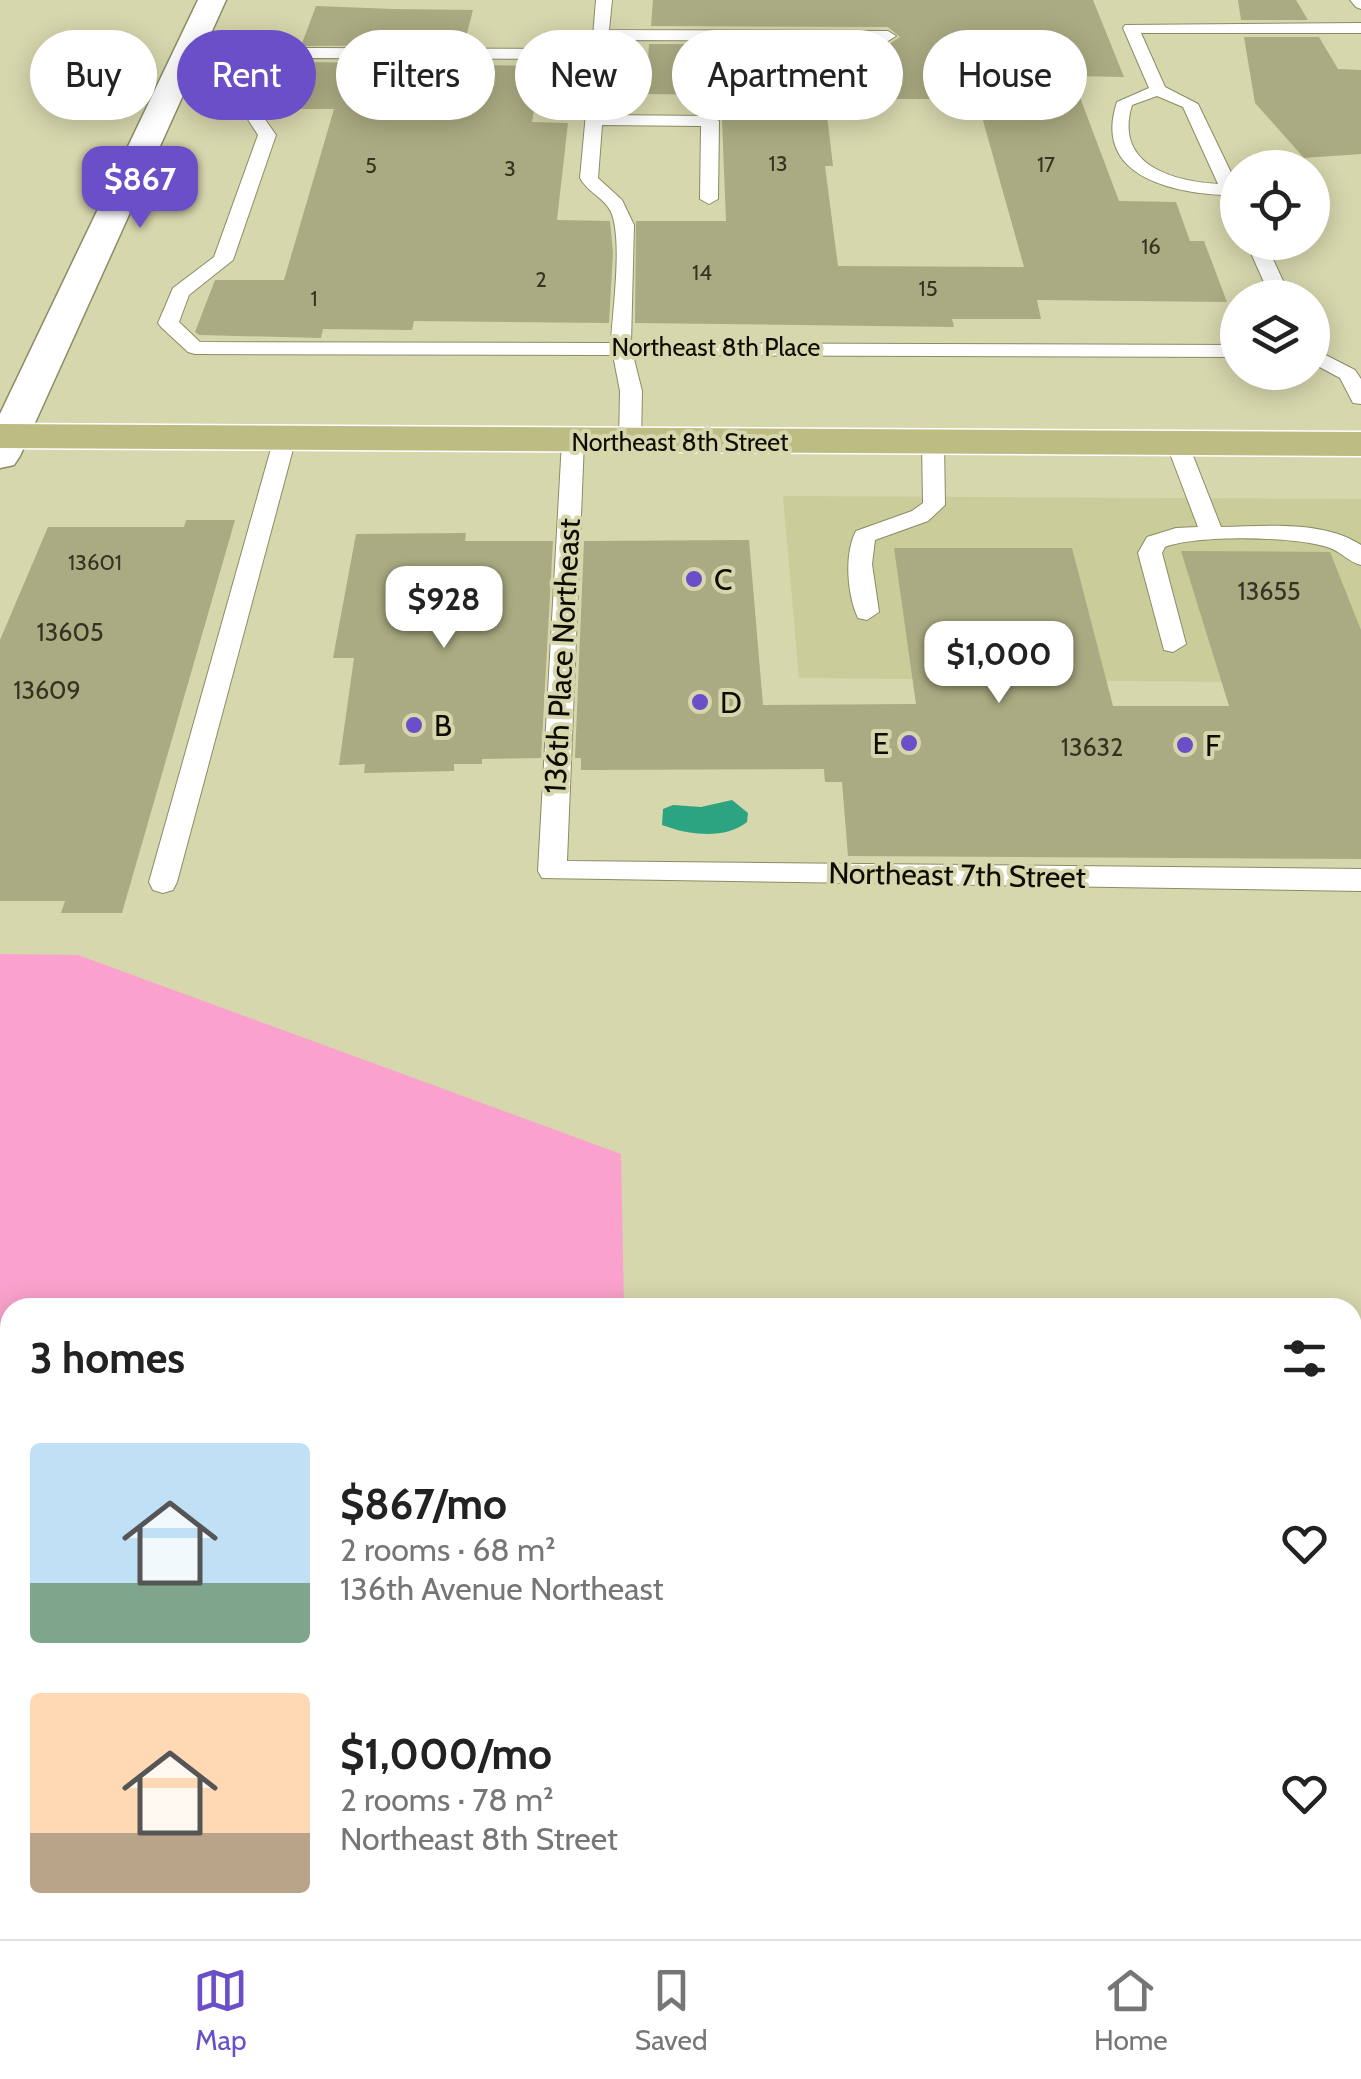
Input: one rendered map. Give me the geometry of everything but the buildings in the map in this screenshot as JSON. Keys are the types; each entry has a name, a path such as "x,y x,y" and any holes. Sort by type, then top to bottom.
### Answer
{"main road":[{"name":"Northeast 8th Street","path":"3,442 285,438 1361,444"}],"street":[{"path":"3,442 212,0"}],"lane":[{"path":"601,30 604,0"},
{"path":"1220,170 1190,104 1158,90 1131,28 1361,28"},
{"name":"Northeast 8th Place","path":"515,48 305,54 258,74 246,104 267,134 229,242 222,260 180,292 168,324 195,348 1220,351"},
{"path":"1158,90 1125,102 1120,112 1118,126 1130,158 1144,171 1166,182 1220,195"},
{"path":"594,120 590,178 594,188 616,204 625,225 620,347 631,391 630,442"},
{"path":"652,120 710,120 709,198"},
{"path":"1330,364 1348,374 1361,398"},
{"path":"163,882 285,438"},
{"name":"136th Place Northeast","path":"552,870 573,441"},
{"path":"867,612 860,564 864,536 920,516 934,505 932,442"},
{"path":"1177,443 1213,535"},
{"path":"1173,644 1150,553 1155,542 1176,535 1312,535 1335,540 1358,552 1361,558"},
{"name":"Northeast 7th Street","path":"552,870 1361,880"}],"shaded area":[{"path":"783,496 1361,499 1361,683 799,678"},
{"path":"732,800 748,813 747,822 738,828 695,833 662,825 663,809 673,805 701,807"},
{"path":"0,954 78,955 621,1154 624,1298 0,1298"}],"place":[{"name":"C","path":"694,579"},
{"name":"D","path":"700,702"},
{"name":"B","path":"414,725"},
{"name":"E","path":"909,743"},
{"name":"F","path":"1185,745"}]}
